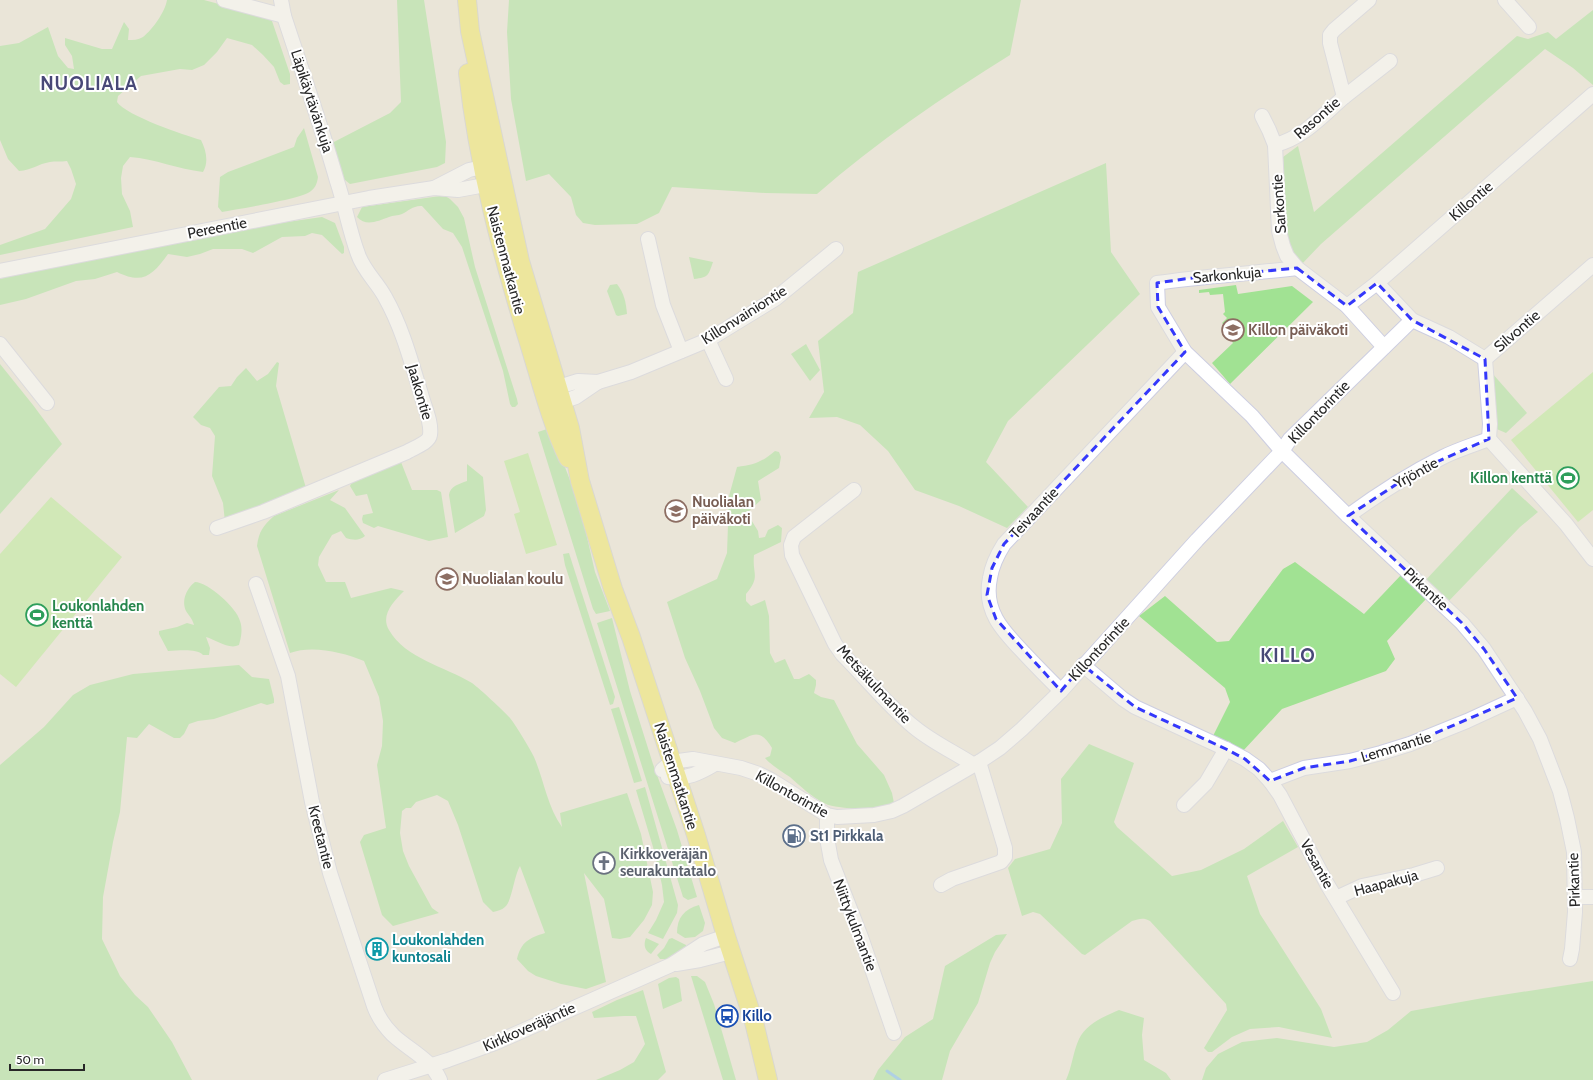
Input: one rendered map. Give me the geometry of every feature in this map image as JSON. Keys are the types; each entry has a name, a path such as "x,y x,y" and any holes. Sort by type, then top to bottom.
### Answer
{"main road":[{"name":"Naistenmatkantie","path":"467,0 470,31 466,57 494,184 520,261 553,397 563,446 580,481 613,589 631,637 668,772 696,835 737,1008 762,1080"},
{"name":"Naistenmatkantie","path":"723,945 754,1022 768,1080"}],"street":[{"path":"224,0 284,16"},
{"name":"Läpikäytävänkuja","path":"281,0 284,16 344,203"},
{"name":"Rasontie","path":"1275,145 1288,142 1302,134 1344,97 1330,43 1330,35 1368,0"},
{"path":"1505,0 1529,27"},
{"path":"1344,97 1390,61"},
{"name":"Killontie","path":"1347,306 1377,283 1593,94"},
{"name":"Sarkontie","path":"1262,116 1275,145 1280,232 1283,246 1288,256 1297,268 1347,306 1384,347"},
{"name":"Pereentie","path":"434,188 468,170 490,166"},
{"name":"Pereentie","path":"0,271 344,203 434,188 458,190 494,184"},
{"name":"Jaakontie","path":"217,528 263,512 406,452 429,439 431,434 428,417 404,339 387,300 361,262 348,224 344,203"},
{"path":"648,239 663,305 681,350"},
{"name":"Killonvainiontie","path":"553,397 585,392 598,382 642,368 681,350 708,340 774,298 836,249"},
{"name":"Silvontie","path":"1412,320 1449,337 1485,359 1593,265"},
{"name":"Sarkonkuja","path":"1157,283 1198,277 1257,273 1297,268"},
{"name":"Pirkantie","path":"1157,283 1158,307 1185,352 1252,416 1282,451 1348,516 1462,623 1484,649 1517,698 1540,739 1560,793 1574,852 1575,897 1570,959"},
{"path":"1377,283 1412,320"},
{"name":"Killontorintie","path":"668,772 698,775 715,764 741,768 758,774 827,815 837,817 892,812 976,764 1000,748 1022,729 1060,691 1138,607 1197,540 1282,451 1290,439 1412,320"},
{"path":"708,340 726,379"},
{"path":"0,344 47,403"},
{"name":"Teivaantie","path":"1060,691 1009,637 996,619 990,606 988,595 992,568 998,552 1004,544 1185,352"},
{"path":"1485,359 1490,424 1489,439 1566,524 1593,559"},
{"name":"Yrjöntie","path":"1348,516 1394,484 1418,470 1444,457 1489,439"},
{"name":"Metsäkulmantie","path":"854,490 794,537 791,545 792,555 835,644 842,654 913,726 929,738 976,764"},
{"name":"Kreetantie","path":"256,584 288,676 312,802 330,873 374,1006 381,1020 394,1036 431,1065"},
{"name":"Vesantie","path":"1083,665 1123,699 1142,712 1226,749 1245,759 1259,769 1280,795 1336,898 1393,993"},
{"name":"Lemmantie","path":"1270,781 1304,768 1353,760 1410,744 1461,724 1517,698"},
{"path":"1184,805 1206,783 1226,749"},
{"path":"941,885 1000,862 1005,857 1005,848 976,764"},
{"name":"Niittykulmantie","path":"827,815 827,838 831,860 861,937 894,1033"},
{"name":"Haapakuja","path":"1336,898 1362,886 1414,875 1437,868"},
{"path":"1575,897 1593,897"},
{"name":"Kirkkoveräjäntie","path":"384,1080 448,1060 495,1043 671,965 703,944 723,945"},
{"path":"431,1065 440,1080"}],"highlighted area":[{"path":"1297,268 1347,306 1377,283 1412,320 1485,359 1489,439 1418,470 1348,516 1462,623 1484,649 1517,698 1410,744 1350,761 1304,768 1270,781 1245,759 1135,707 1083,665 1061,691 996,619 987,595 992,568 1004,544 1185,352 1158,307 1157,283"}],"green space":[{"path":"167,0 204,0 267,17 272,21 290,74 290,84 284,85 280,82 274,67 252,45 227,38 217,52 204,65 192,70 180,69 141,76 118,96 117,102 143,119 201,140 206,156 206,164 203,172 130,157 123,166 121,178 122,194 130,211 133,227 0,255 0,245 45,229 71,199 76,184 67,161 50,162 19,171 8,159 0,140 0,46 19,43 48,27 58,56 68,68 74,69 72,56 65,45 65,38 102,49 112,49 124,22 129,29 128,40 136,40 143,37 151,30 158,20 164,10"},
{"path":"397,0 424,0 446,142 445,163 437,167 350,184 340,176 330,144 390,113 401,102"},
{"path":"509,0 1021,0 1010,55 910,121 863,156 817,194 765,193 672,187 659,213 637,224 595,225 583,223 576,215 571,197 549,174 526,181 511,99 507,32"},
{"path":"1593,10 1593,85 1573,68 1545,49 1321,244 1301,265 1288,246 1283,157 1298,146 1314,212 1517,36 1528,39 1548,32 1556,39"},
{"path":"304,128 318,177 316,185 313,189 296,197 222,212 218,207 220,177 228,172 294,147 297,138"},
{"path":"1106,163 1111,252 1140,294 1008,421 986,462 1028,507 1007,528 959,506 915,490 888,451 860,425 837,417 809,418 824,392 818,341 853,313 858,272"},
{"path":"440,196 450,199 458,207 464,218 475,267 517,399 518,404 515,407 512,407 510,404 503,371 462,247 453,233 443,229 422,206 414,207 400,215 391,216 372,222 364,222 357,217 362,207"},
{"path":"322,217 335,223 344,247 344,253 342,254 322,235 312,233 305,236 282,237 253,253 242,249 213,249 187,257 168,254 157,268 147,276 141,278 126,276 117,272 95,279 76,281 26,299 0,305 0,279 16,274 287,222"},
{"path":"689,257 713,262 707,275 694,279"},
{"path":"617,284 624,298 627,314 618,316 616,315 607,291 610,285"},
{"path":"1236,285 1238,294 1292,286 1313,302 1230,384 1212,363 1233,343 1230,339 1234,335 1222,323 1227,318 1223,314 1225,312 1223,294 1210,295 1209,292 1199,293 1199,290"},
{"path":"806,344 820,370 810,381 791,354"},
{"path":"277,362 279,363 276,386 306,488 225,522 223,503 212,476 215,436 210,428 201,425 193,417 219,387 231,386 246,368 257,381 268,374"},
{"path":"0,364 62,444 0,514"},
{"name":"Killon kenttä","path":"1593,372 1593,510 1578,522 1511,440"},
{"path":"1492,373 1527,413 1506,433 1492,427"},
{"path":"550,428 573,488 584,524 595,572 610,611 596,614 593,609 538,432"},
{"path":"775,451 779,452 781,457 779,468 758,481 761,500 747,513 758,531 759,538 765,537 768,530 778,525 782,528 781,542 754,555 755,579 751,588 746,594 746,601 751,606 765,600 769,616 770,653 775,663 785,659 794,679 799,679 809,674 816,680 814,693 821,697 834,700 857,744 884,775 892,793 894,803 880,807 860,809 828,805 811,795 765,758 770,756 772,748 763,737 755,735 735,743 722,738 714,728 700,691 685,658 667,602 717,579 727,553 729,496 737,467 758,462"},
{"path":"528,453 557,545 526,554 514,514 520,512 504,461"},
{"path":"401,462 412,490 437,490 441,492 448,537 429,541 378,526 374,528 363,523 363,515 373,513 367,494 356,496 350,486 352,482"},
{"path":"467,464 483,477 486,510 484,516 455,533 449,495 453,487 467,481"},
{"path":"1512,488 1538,512 1520,527 1445,605 1422,584"},
{"path":"339,490 330,500 345,508 365,536 356,540 346,538 341,531 332,535 319,557 318,565 326,582 345,582 351,598 391,588 404,591 392,604 387,614 386,619 389,630 396,640 415,655 472,683 510,718 534,757 549,802 562,827 560,813 627,793 641,834 653,892 652,905 644,920 630,937 620,939 612,938 604,899 584,873 606,982 586,989 561,984 536,976 528,971 517,959 521,948 526,942 545,933 520,866 507,904 502,909 493,912 483,902 458,825 448,801 437,795 416,802 411,808 406,808 402,811 400,833 403,851 409,866 432,908 439,913 393,926 382,915 360,842 364,835 386,828 377,765 382,746 383,721 379,697 364,661 337,652 308,650 290,653 257,546 262,529 274,516"},
{"name":"Loukonlahden kenttä","path":"51,497 122,557 16,687 0,674 0,554"},
{"path":"569,553 615,697 613,704 610,705 565,565 563,554"},
{"path":"1295,562 1364,614 1402,574 1426,599 1387,641 1395,659 1386,671 1282,709 1242,752 1213,736 1230,702 1225,688 1139,616 1165,596 1217,642 1229,641 1283,569"},
{"path":"195,582 207,586 234,609 240,621 241,627 239,645 231,646 206,637 210,648 209,655 203,655 196,651 168,651 159,634 159,631 187,623 194,625 186,611 184,603 187,591"},
{"path":"612,618 630,691 653,764 677,830 697,897 688,900 683,897 597,623"},
{"path":"239,665 252,677 269,679 274,703 267,705 261,703 214,719 189,724 184,734 180,738 174,738 149,724 137,738 127,737 120,812 103,897 102,939 120,976 135,995 148,1007 172,1042 192,1080 0,1080 0,765 44,727 73,695 90,685 133,674"},
{"path":"619,707 642,781 634,783 611,709"},
{"path":"1089,744 1134,763 1114,822 1117,827 1172,876 1201,870 1244,849 1283,821 1298,847 1247,876 1260,914 1321,1009 1332,1038 1279,1027 1250,1029 1232,1037 1212,1052 1208,1052 1204,1048 1227,1010 1226,1004 1150,921 1139,919 1132,921 1085,955 1082,954 1040,914 1033,912 1022,916 1008,868 1015,859 1050,849 1062,823 1061,779"},
{"path":"645,787 678,905 677,913 663,939 648,933 664,902 662,885 653,847 636,790"},
{"path":"699,905 705,923 703,931 695,937 685,938 677,933 678,923 685,912"},
{"path":"1007,934 995,952 990,963 978,1003 950,1051 942,1080 873,1080 878,1070 905,1037 933,1019 945,966 996,935"},
{"path":"646,938 659,944 651,954 645,948"},
{"path":"672,938 686,945 686,948 667,959 660,959 657,955 664,948 669,939"},
{"path":"691,976 697,976 705,982 714,1004 736,1080 723,1080"},
{"path":"676,977 679,979 682,1001 663,1009 658,984 669,978"},
{"path":"1593,981 1593,1080 1202,1080 1206,1068 1218,1054 1242,1042 1277,1038 1334,1047 1367,1042 1388,1030 1411,1011"},
{"path":"643,990 666,1072 658,1080 596,1080 620,1070 634,1062 645,1044 636,1016 594,1018 592,1012"},
{"path":"1119,1010 1144,1018 1142,1035 1144,1060 1166,1073 1171,1080 1066,1080 1077,1044 1082,1034 1096,1021"}],"waterway":[{"path":"887,1071 900,1080"}],"place":[{"name":"Killon päiväkoti","path":"1233,330"},
{"name":"Killon kenttä","path":"1568,478"},
{"name":"Nuolialan päiväkoti","path":"676,511"},
{"name":"Nuolialan koulu","path":"447,579"},
{"name":"Loukonlahden kenttä","path":"37,615"},
{"name":"St1 Pirkkala","path":"794,836"},
{"name":"Kirkkoveräjän seurakuntatalo","path":"604,863"},
{"name":"Loukonlahden kuntosali","path":"377,949"},
{"name":"Killo","path":"727,1016"}],"district":[{"name":"NUOLIALA","path":"89,83"},
{"name":"KILLO","path":"1288,655"}]}
